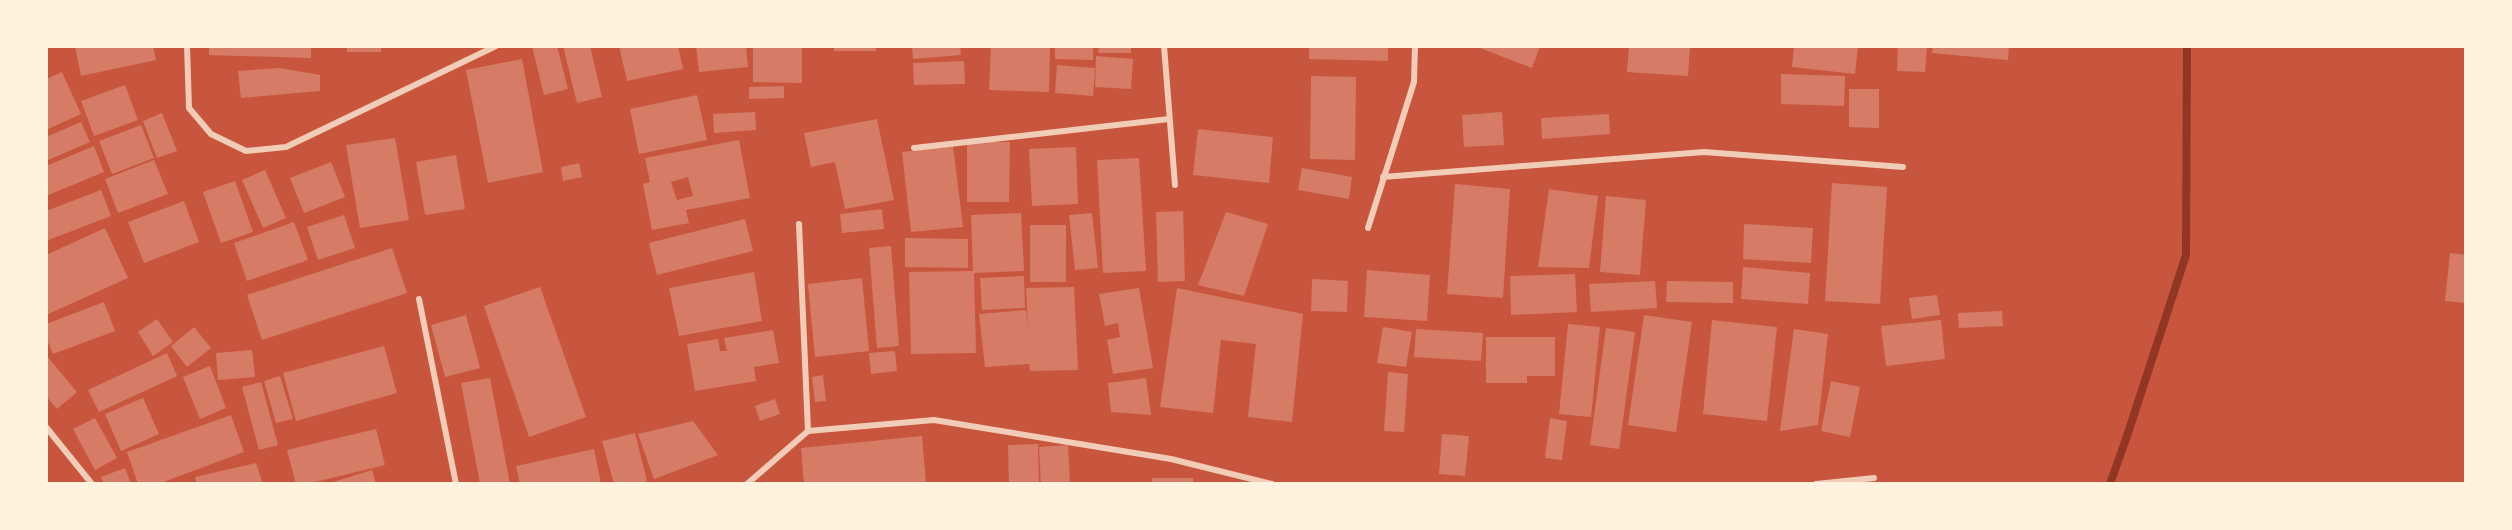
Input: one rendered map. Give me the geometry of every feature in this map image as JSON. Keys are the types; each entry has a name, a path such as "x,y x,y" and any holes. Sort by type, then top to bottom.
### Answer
{"street":[{"path":"187,46 189,108 211,134 246,151 286,147 496,46"},
{"path":"1164,46 1175,185"},
{"path":"1368,228 1414,82 1415,46"},
{"path":"914,148 1169,119"},
{"path":"1383,177 1704,153 1903,166"},
{"path":"799,224 808,431"},
{"path":"419,299 456,483"},
{"path":"748,483 808,431 934,420 1171,459 1272,483"},
{"path":"46,427 92,483"},
{"path":"1816,483 1874,477"}],"building":[{"path":"75,46 153,46 156,60 81,76"},
{"path":"209,46 311,46 311,58 209,55"},
{"path":"347,46 381,46 381,52 347,52"},
{"path":"532,46 557,46 568,89 544,95"},
{"path":"563,46 590,46 602,97 577,103"},
{"path":"619,46 678,46 683,69 627,81"},
{"path":"696,46 746,46 748,67 699,72"},
{"path":"753,46 802,46 802,83 753,82"},
{"path":"834,46 876,46 876,51 834,51"},
{"path":"912,46 960,46 961,55 913,59"},
{"path":"991,46 1050,46 1049,92 989,90"},
{"path":"1055,46 1093,46 1093,60 1055,59"},
{"path":"1099,46 1131,46 1131,53 1098,53"},
{"path":"1309,46 1388,46 1388,61 1309,59"},
{"path":"1475,46 1540,46 1532,68"},
{"path":"1629,46 1690,46 1688,76 1627,72"},
{"path":"1794,46 1858,46 1855,74 1792,67"},
{"path":"1898,46 1927,46 1925,72 1897,71"},
{"path":"1933,46 2009,46 2008,60 1932,53"},
{"path":"1096,56 1133,59 1131,89 1095,87"},
{"path":"522,59 543,172 488,183 466,70"},
{"path":"964,61 965,84 914,85 913,63"},
{"path":"1057,65 1095,68 1093,96 1055,93"},
{"path":"280,68 320,75 320,91 241,98 238,71"},
{"path":"62,72 81,114 46,130 46,79"},
{"path":"1781,74 1845,76 1844,106 1781,104"},
{"path":"1311,76 1356,77 1355,160 1310,159"},
{"path":"125,85 138,120 94,136 81,101"},
{"path":"784,86 784,98 749,99 749,87"},
{"path":"1849,89 1879,89 1879,128 1849,127"},
{"path":"697,95 707,140 639,154 630,109"},
{"path":"755,112 756,130 714,133 713,114"},
{"path":"1502,112 1504,145 1464,147 1462,115"},
{"path":"162,113 177,151 157,158 143,121"},
{"path":"1609,114 1610,134 1542,139 1541,118"},
{"path":"877,119 894,200 845,209 835,162 811,167 804,133"},
{"path":"81,122 90,142 46,161 46,137"},
{"path":"141,125 154,158 112,174 99,141"},
{"path":"1198,129 1273,137 1269,183 1193,175"},
{"path":"395,138 409,220 360,228 346,145"},
{"path":"739,140 750,198 686,210 689,223 652,230 643,184 650,182 645,158","holes":["688,177 693,196 677,200 671,182"]},
{"path":"967,142 1010,142 1009,202 967,202"},
{"path":"94,146 104,172 46,196 46,166"},
{"path":"953,146 963,227 911,232 902,152"},
{"path":"1076,147 1078,204 1032,206 1029,149"},
{"path":"456,155 465,209 425,215 416,162"},
{"path":"1139,158 1146,271 1103,273 1097,160"},
{"path":"154,160 168,194 118,213 105,179"},
{"path":"331,162 345,197 304,213 290,178"},
{"path":"579,163 582,177 563,181 561,167"},
{"path":"1302,168 1352,177 1349,199 1298,190"},
{"path":"265,170 286,218 263,228 242,180"},
{"path":"235,181 253,232 221,243 203,192"},
{"path":"1832,183 1887,187 1880,304 1825,301"},
{"path":"1455,184 1510,189 1503,298 1447,294"},
{"path":"1549,189 1598,196 1589,268 1538,267"},
{"path":"101,190 111,216 46,241 46,211"},
{"path":"1606,196 1646,200 1640,275 1600,272"},
{"path":"184,201 199,242 144,263 128,222"},
{"path":"882,209 884,229 842,233 840,214"},
{"path":"1183,211 1185,281 1158,282 1156,212"},
{"path":"1226,212 1268,224 1244,296 1198,285"},
{"path":"1021,213 1024,271 974,273 976,353 911,354 909,272 973,271 971,215"},
{"path":"1092,213 1098,268 1075,270 1069,215"},
{"path":"344,215 355,248 318,260 307,227"},
{"path":"745,219 753,251 657,275 649,243"},
{"path":"294,222 308,260 247,281 234,243"},
{"path":"1744,224 1813,228 1811,263 1743,259"},
{"path":"1030,225 1066,225 1066,282 1030,282"},
{"path":"105,228 128,278 46,315 46,255"},
{"path":"905,238 968,239 968,268 905,267"},
{"path":"891,246 899,346 877,348 869,248"},
{"path":"392,248 407,293 262,340 247,295"},
{"path":"2450,253 2466,255 2466,303 2445,301"},
{"path":"1743,267 1810,273 1808,304 1741,299"},
{"path":"1367,270 1430,275 1427,321 1364,317"},
{"path":"754,272 762,321 679,336 669,288"},
{"path":"1575,274 1577,312 1511,315 1510,276"},
{"path":"1024,276 1025,308 982,310 980,278"},
{"path":"862,278 869,351 815,357 808,284"},
{"path":"1312,279 1348,281 1347,312 1311,311"},
{"path":"1655,281 1657,308 1591,312 1589,284"},
{"path":"1667,281 1733,282 1733,303 1666,302"},
{"path":"540,287 586,417 529,437 484,306"},
{"path":"1074,287 1078,370 1030,371 1029,364 985,367 979,314 1026,310 1028,329 1026,288"},
{"path":"1139,288 1153,368 1113,374 1107,340 1120,337 1118,323 1105,326 1099,294"},
{"path":"1177,288 1303,314 1292,422 1248,417 1256,344 1221,340 1213,413 1160,407"},
{"path":"1937,295 1940,315 1912,319 1909,298"},
{"path":"104,302 115,331 53,354 46,337 46,324"},
{"path":"2002,311 2003,326 1959,328 1958,313"},
{"path":"466,315 480,368 445,377 431,325"},
{"path":"1644,315 1692,322 1676,432 1628,425"},
{"path":"157,319 173,342 153,356 138,332"},
{"path":"1712,320 1777,327 1767,421 1703,414"},
{"path":"1941,320 1945,359 1886,366 1881,326"},
{"path":"1568,324 1600,327 1591,417 1559,414"},
{"path":"194,327 211,348 187,367 171,346"},
{"path":"1383,327 1412,332 1406,367 1377,363"},
{"path":"1606,328 1635,332 1619,449 1590,445"},
{"path":"1416,329 1483,333 1481,361 1414,357"},
{"path":"1794,329 1828,334 1818,425 1780,431"},
{"path":"773,330 779,363 754,367 756,381 695,391 687,344 718,339 720,351 727,351 724,338"},
{"path":"1486,337 1555,337 1555,376 1527,376 1527,383 1486,383"},
{"path":"384,346 397,393 296,421 283,373"},
{"path":"252,350 255,377 218,380 216,353"},
{"path":"895,351 897,371 871,374 869,353"},
{"path":"167,353 177,376 99,412 88,390"},
{"path":"46,355 77,392 57,409 46,396"},
{"path":"210,366 226,408 200,419 183,377"},
{"path":"1388,372 1408,374 1404,432 1384,431"},
{"path":"823,375 826,401 815,402 812,377"},
{"path":"280,376 293,419 276,423 264,381"},
{"path":"490,378 510,484 480,484 461,383"},
{"path":"1146,378 1151,415 1111,412 1108,383"},
{"path":"1831,381 1860,387 1850,437 1821,431"},
{"path":"261,382 278,445 259,450 242,387"},
{"path":"143,398 159,434 121,451 105,414"},
{"path":"775,399 780,414 760,421 755,406"},
{"path":"231,415 244,452 158,484 138,484 127,452"},
{"path":"95,418 117,458 95,470 73,429"},
{"path":"1550,418 1567,421 1562,460 1545,458"},
{"path":"693,421 718,455 654,479 638,434"},
{"path":"376,429 385,465 307,484 296,484 287,450"},
{"path":"635,433 647,481 636,484 614,484 602,441"},
{"path":"1442,434 1469,436 1465,476 1439,474"},
{"path":"922,436 926,484 804,484 801,448"},
{"path":"1038,444 1039,484 1009,484 1008,445"},
{"path":"1068,445 1070,484 1041,484 1039,447"},
{"path":"594,449 601,484 520,484 516,466"},
{"path":"256,463 263,484 197,484 195,477"},
{"path":"125,468 131,484 104,484 101,477"},
{"path":"372,470 376,484 330,484 330,483"},
{"path":"1152,478 1193,478 1193,484 1152,484"}],"waterway":[{"path":"2110,484 2186,255 2187,46"}]}
